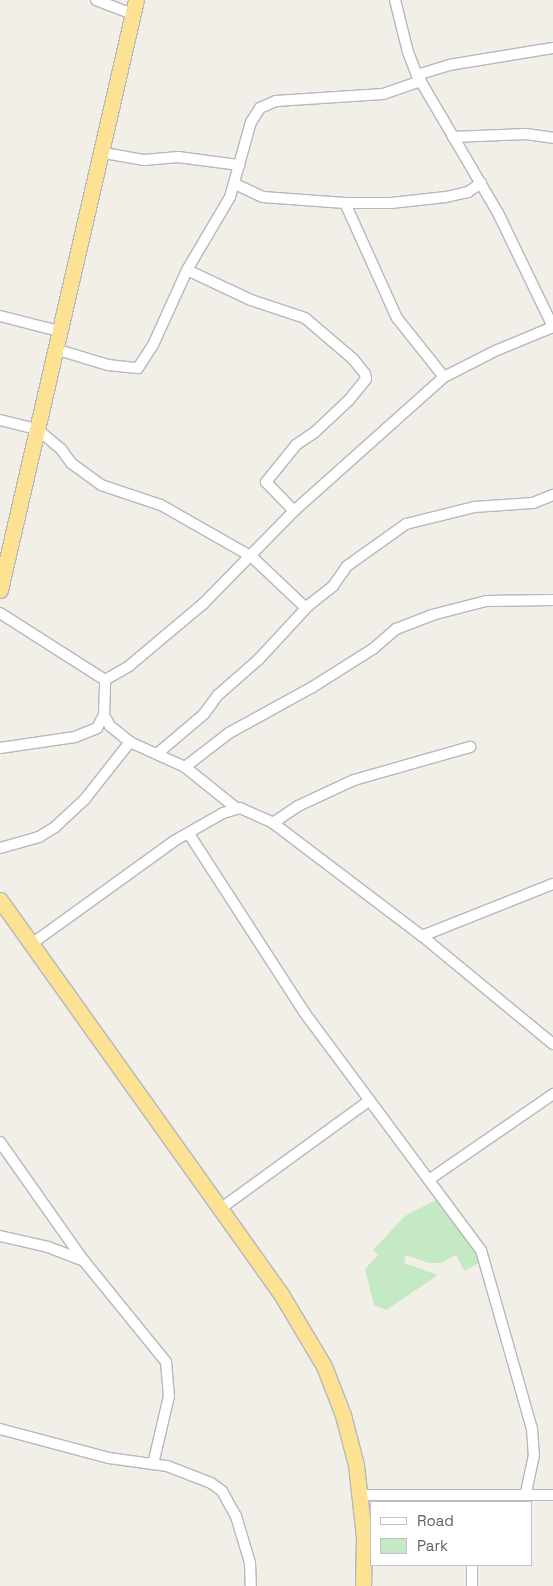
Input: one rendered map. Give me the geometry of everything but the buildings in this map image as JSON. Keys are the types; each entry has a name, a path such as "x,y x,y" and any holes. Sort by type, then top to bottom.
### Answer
{"highway":[{"path":"0,590 98,152 111,112 135,7"},
{"path":"0,900 30,945 280,1294 324,1366 349,1434 361,1495 365,1554 363,1586"}],"street":[{"path":"96,0 135,7"},
{"path":"106,680 129,666 203,604 252,557 294,511 444,377 481,357 553,327 481,183 419,78 408,52 395,0"},
{"path":"55,349 108,365 138,368 153,345 187,270 224,210 235,184 254,116 267,103 384,94 449,65 553,48"},
{"path":"453,137 518,134 553,138"},
{"path":"98,152 144,160 178,157 239,165"},
{"path":"235,184 263,197 345,203 391,203 446,197 468,192 481,183"},
{"path":"345,203 397,318 444,377"},
{"path":"187,270 251,300 305,318 353,359 365,374 366,379 349,400 315,432 296,445 266,482 294,511"},
{"path":"0,316 59,331"},
{"path":"0,420 37,429 61,449 71,463 101,485 161,505 252,557 306,608"},
{"path":"158,753 204,714 218,695 259,659 306,608 325,594 347,566 406,524 474,507 533,503 553,495"},
{"path":"185,766 229,732 311,688 402,626 486,601 553,600"},
{"path":"0,613 106,680"},
{"path":"0,748 75,737 97,728 104,715 106,680"},
{"path":"104,715 110,726 130,742 185,766 236,808 254,813 273,823 422,936 553,1044"},
{"path":"0,848 39,837 55,827 85,799 130,742"},
{"path":"273,823 298,806 354,780 470,747"},
{"path":"30,945 174,841 236,808"},
{"path":"189,834 304,1012 475,1241 493,1286 534,1444 526,1494"},
{"path":"422,936 487,908 533,895 553,884"},
{"path":"430,1179 553,1094"},
{"path":"220,1209 370,1100"},
{"path":"0,1142 84,1261 166,1362 169,1396 154,1464"},
{"path":"0,1236 48,1247 84,1261"},
{"path":"0,1429 79,1451 154,1464 198,1475 222,1491 244,1536 251,1586"},
{"path":"361,1495 470,1499 526,1494 553,1495"},
{"path":"472,1566 472,1586"}],"green space":[{"path":"446,1195 481,1262 464,1271 456,1255 441,1263 428,1263 406,1255 404,1263 438,1275 386,1310 374,1305 365,1269 378,1255 373,1250 405,1216"}]}
